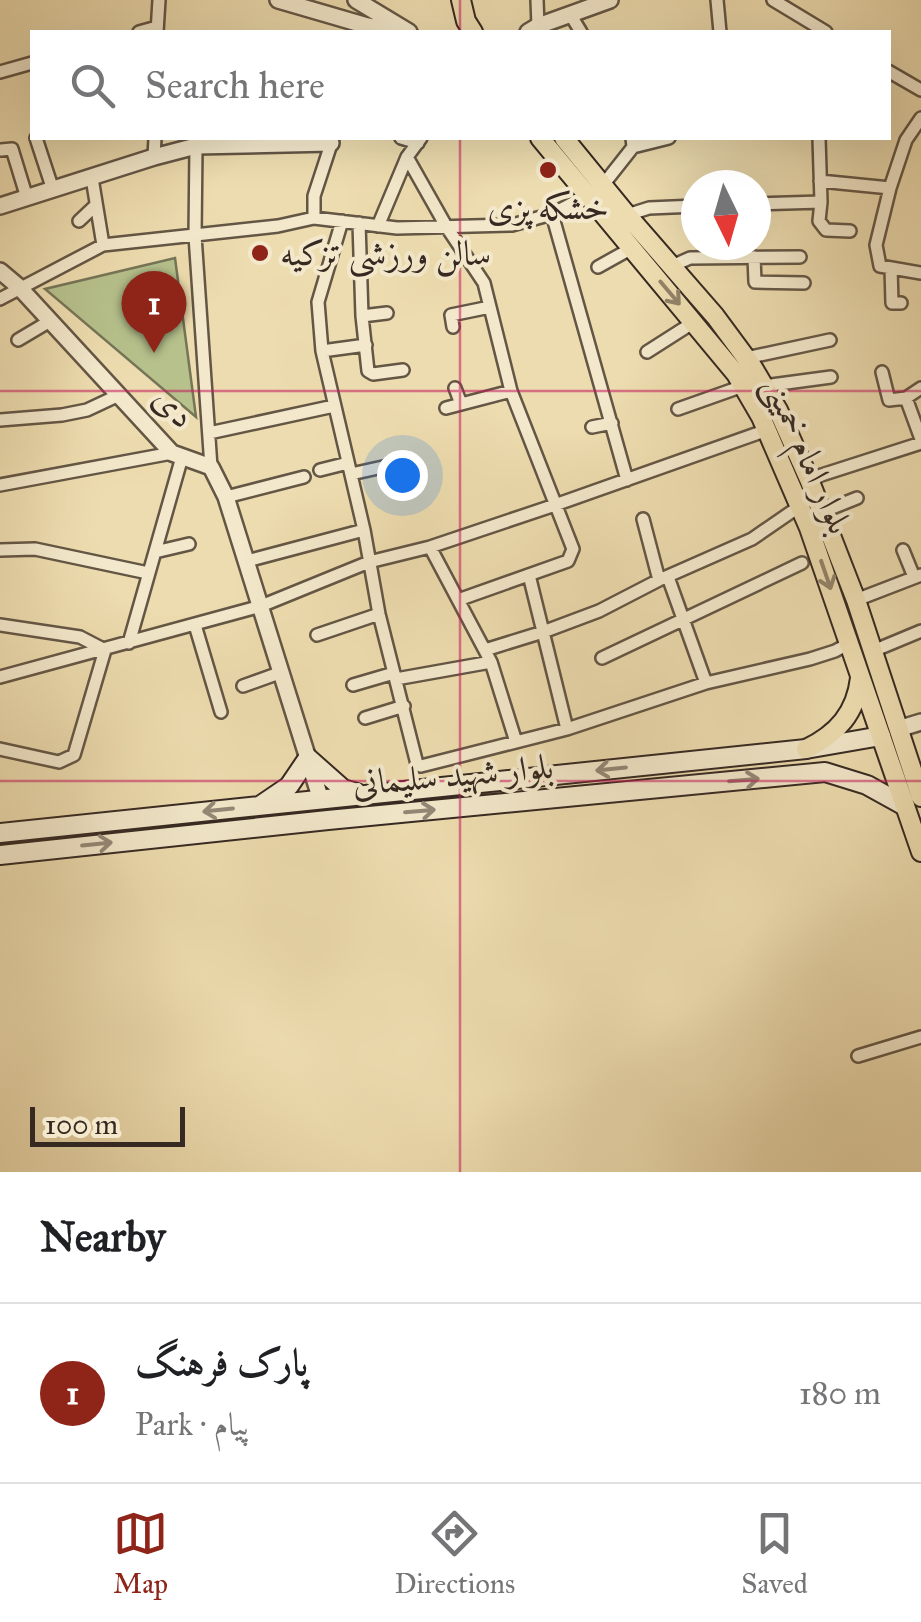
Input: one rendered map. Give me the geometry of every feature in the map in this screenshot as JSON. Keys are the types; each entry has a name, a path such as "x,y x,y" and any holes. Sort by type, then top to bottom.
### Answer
{"main road":[{"path":"460,0 472,30"},
{"name":"بلوار امام خمینی","path":"542,140 628,216 715,316 764,386 809,479 856,600 890,733"},
{"name":"بلوار امام خمینی","path":"565,140 632,248 743,386 767,430 800,506 860,672 917,798 921,852"},
{"path":"806,749 832,734 851,711 860,672"},
{"name":"بلوار شهید سلیمانی","path":"0,833 806,749 890,733"},
{"path":"258,806 289,786 308,758 342,789 368,795"},
{"name":"بلوار شهید سلیمانی","path":"0,855 825,772 917,798"},
{"path":"321,800 328,820"}],"street":[{"path":"157,30 159,0"},
{"path":"278,0 363,29"},
{"path":"356,0 406,30"},
{"path":"537,0 533,29 610,0"},
{"path":"717,0 720,30"},
{"path":"773,0 823,30"},
{"path":"570,14 580,30"},
{"path":"0,72 30,64"},
{"path":"891,72 921,90"},
{"path":"901,303 892,303 876,245 906,140 921,118"},
{"path":"37,140 53,190"},
{"path":"154,157 155,140"},
{"path":"0,206 196,146 332,140 314,196 314,218"},
{"path":"378,226 407,158 419,140"},
{"path":"818,140 819,221 826,230 850,231"},
{"path":"0,299 103,245 278,226 314,218 397,228 512,224 552,214 595,190 633,142"},
{"path":"196,146 195,236 211,467"},
{"path":"1,150 12,149 27,198"},
{"path":"407,158 484,283 511,391 573,549 568,561 458,600"},
{"path":"92,178 103,245"},
{"path":"820,181 890,188"},
{"path":"771,204 821,202"},
{"path":"79,221 96,204"},
{"path":"628,216 649,208 681,207"},
{"path":"552,214 627,480"},
{"path":"342,221 318,302 322,351 364,530 378,614 415,760 421,766 567,730 706,684 810,659 850,643"},
{"path":"359,223 368,371 370,374 404,370"},
{"path":"598,267 632,248"},
{"path":"771,257 800,256"},
{"path":"672,266 686,260"},
{"path":"754,260 755,282 804,283"},
{"path":"885,267 921,273"},
{"name":"دی","path":"0,271 20,287 177,455 211,467 226,497 321,800"},
{"path":"453,327 451,316 490,307"},
{"path":"362,316 387,313"},
{"path":"18,340 50,321"},
{"path":"647,352 694,322"},
{"path":"746,358 830,340"},
{"path":"322,351 366,345"},
{"path":"882,372 890,400 906,398 921,388"},
{"path":"764,386 831,376"},
{"path":"678,409 743,386"},
{"path":"455,388 461,404"},
{"path":"446,408 511,391"},
{"path":"0,420 86,410 119,395"},
{"path":"809,479 921,441 906,398"},
{"path":"209,433 334,406"},
{"path":"592,427 612,423"},
{"path":"0,677 262,606 369,562 430,547 555,506 767,430"},
{"path":"0,485 177,455 129,643"},
{"path":"320,470 410,461"},
{"path":"226,497 304,477"},
{"path":"822,512 857,498"},
{"path":"354,685 488,656 599,611 752,539 800,506"},
{"path":"643,520 706,684"},
{"path":"247,561 364,530"},
{"path":"155,552 188,544"},
{"path":"430,547 488,656 516,742"},
{"path":"0,550 35,549 148,574"},
{"path":"856,600 918,576 903,550"},
{"path":"602,658 802,563"},
{"path":"529,575 567,730"},
{"path":"317,635 378,614"},
{"path":"0,624 80,637 106,650"},
{"path":"195,625 221,712"},
{"path":"872,651 921,631"},
{"path":"0,749 59,762 74,754 106,650"},
{"path":"243,686 282,672"},
{"path":"365,718 404,706"},
{"path":"890,733 921,722"},
{"path":"858,1056 921,1036"}],"green space":[{"path":"175,258 196,417 45,289"}],"place":[{"name":"خشکه پزی","path":"548,170"},
{"name":"سالن ورزشی تزکیه","path":"260,253"},
{"name":"پارک فرهنگ","path":"154,353"}]}
